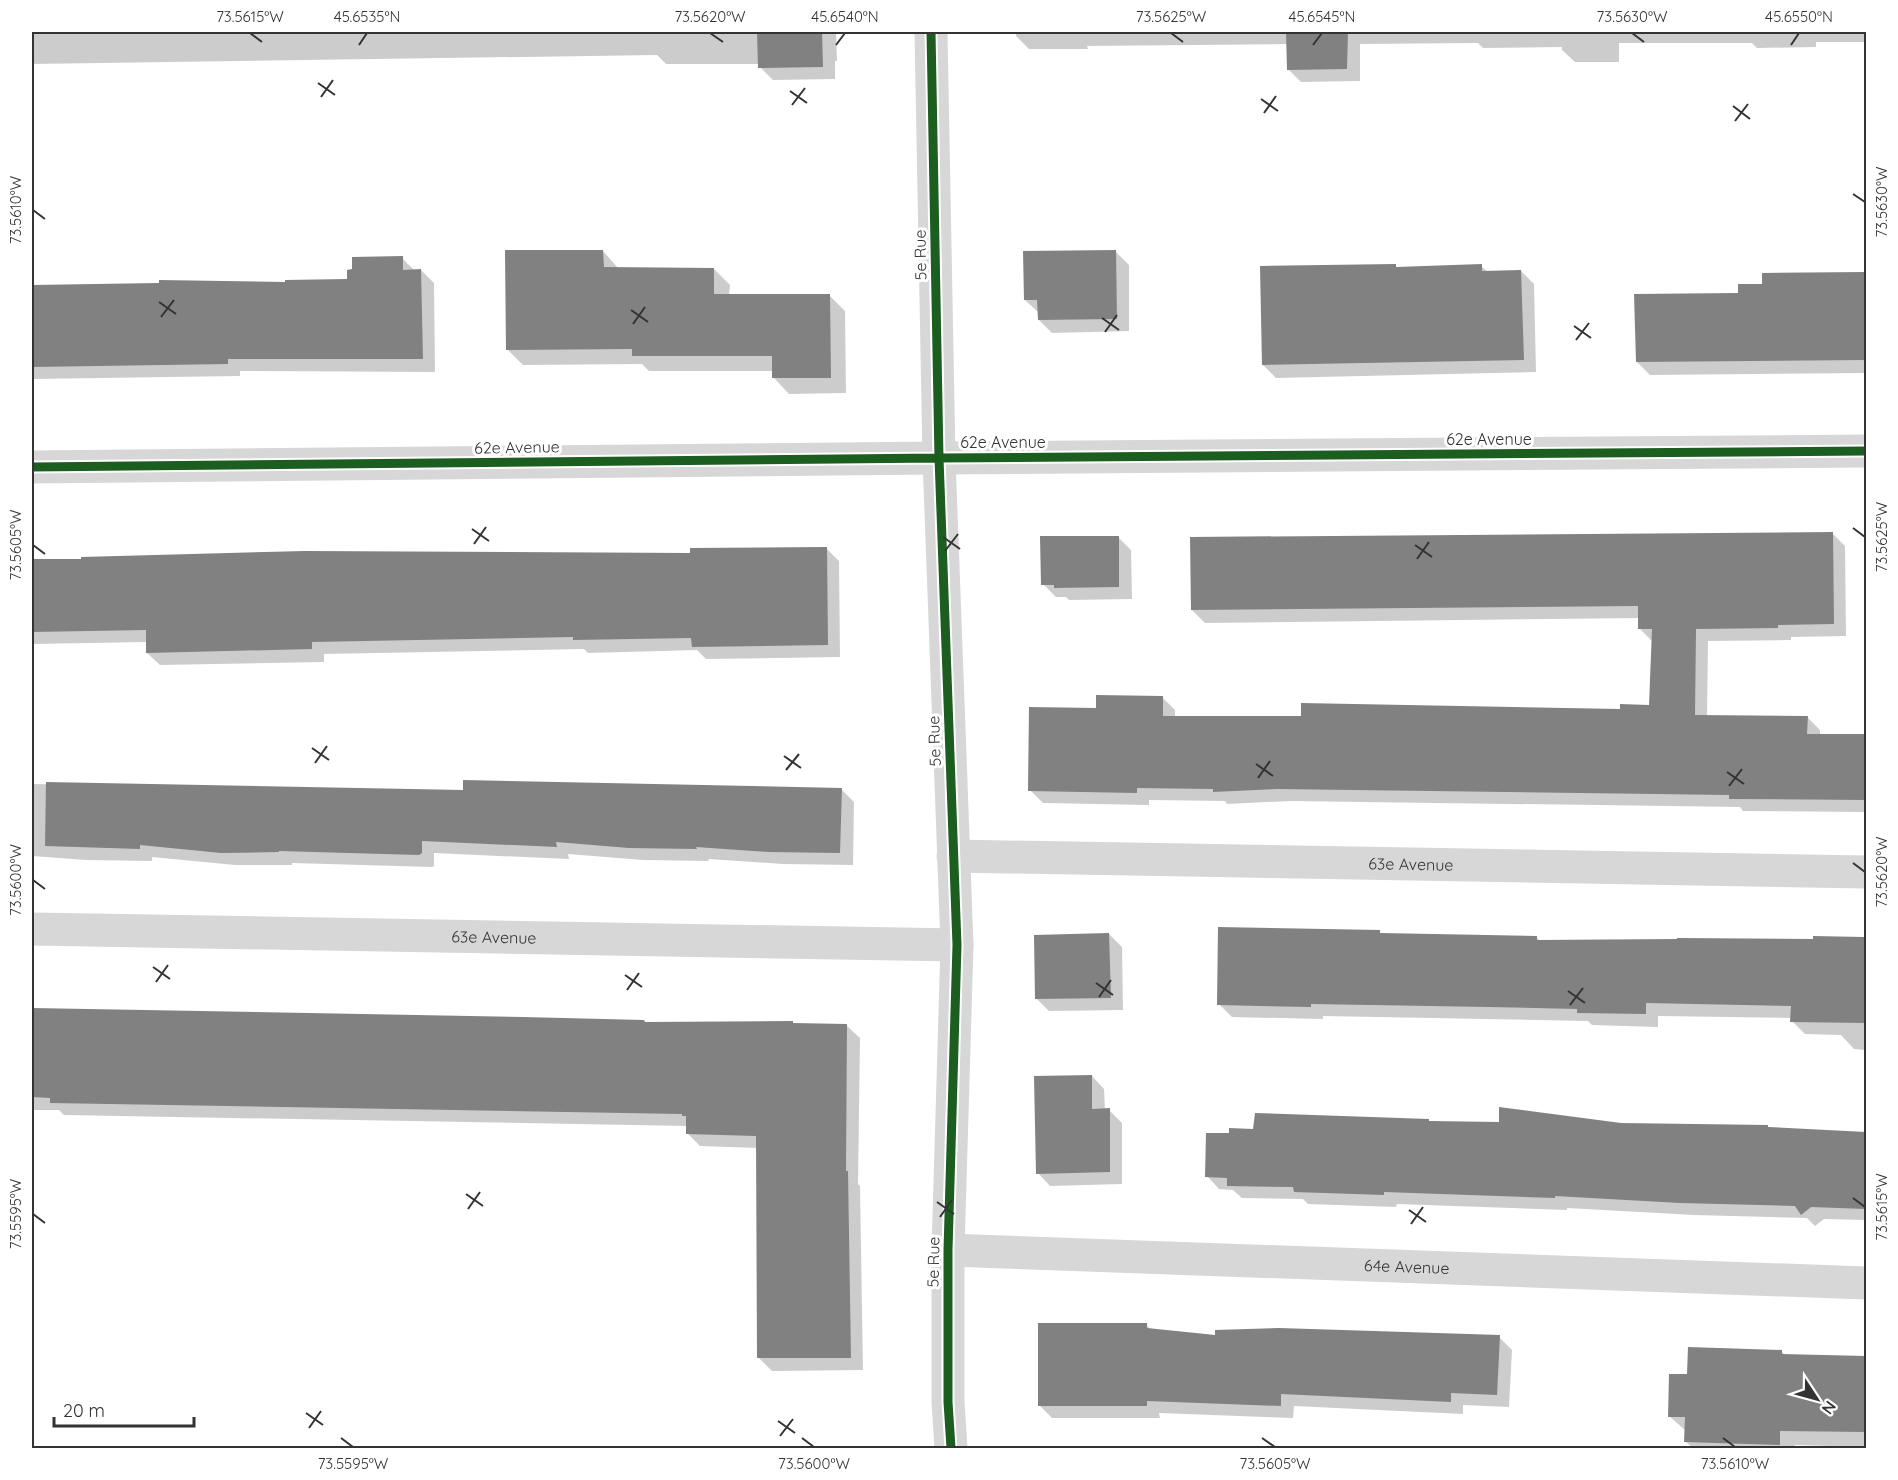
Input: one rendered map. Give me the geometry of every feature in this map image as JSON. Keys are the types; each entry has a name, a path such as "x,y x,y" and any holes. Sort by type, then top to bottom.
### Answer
{"street":[{"name":"5e Rue","path":"931,32 939,458 957,945 948,1250 948,1402 951,1449"},
{"name":"62e Avenue","path":"32,467 1866,451"},
{"name":"63e Avenue","path":"953,856 1866,872"},
{"name":"63e Avenue","path":"32,929 957,945"},
{"name":"64e Avenue","path":"948,1250 1866,1283"}],"building":[{"path":"757,32 822,32 823,67 758,68"},
{"path":"1286,32 1348,32 1347,69 1287,70"},
{"path":"505,250 603,250 604,267 714,268 714,294 830,294 831,378 772,378 772,356 632,356 632,349 506,350"},
{"path":"1116,250 1117,319 1038,320 1037,300 1024,300 1023,251"},
{"path":"403,256 403,270 421,269 423,359 228,359 228,364 32,367 32,285 159,283 159,280 285,282 285,280 347,279 347,270 352,269 352,257"},
{"path":"1396,264 1396,267 1482,264 1482,271 1521,270 1524,360 1262,365 1260,266"},
{"path":"1866,272 1866,360 1636,362 1634,294 1738,293 1738,284 1762,284 1762,273"},
{"path":"1833,532 1834,624 1778,625 1778,628 1696,629 1695,715 1808,716 1807,734 1866,734 1866,800 1729,799 1729,795 1277,789 1213,792 1213,789 1137,788 1137,793 1028,791 1029,707 1096,708 1096,695 1163,696 1163,716 1301,716 1301,703 1620,709 1620,704 1649,705 1652,629 1638,629 1638,606 1191,610 1190,537"},
{"path":"1040,536 1119,536 1119,587 1054,588 1054,585 1041,585"},
{"path":"827,547 828,645 692,647 691,638 573,640 573,637 312,642 312,649 146,653 146,630 32,632 32,559 305,551 690,553 690,548"},
{"path":"463,780 842,788 840,853 769,852 696,847 697,849 629,848 556,842 557,847 422,841 422,853 419,855 279,851 221,853 140,845 140,849 45,846 46,782 463,790"},
{"path":"1218,927 1537,936 1537,940 1864,937 1866,940 1866,1023 1790,1022 1791,1006 1646,1003 1646,1014 1577,1013 1577,1009 1489,1007 1217,1005"},
{"path":"1109,933 1111,998 1035,999 1034,935"},
{"path":"32,1008 523,1017 644,1020 645,1022 793,1021 793,1023 847,1024 846,1171 848,1171 851,1358 757,1358 756,1136 686,1134 686,1116 682,1114 50,1103 50,1098 32,1097"},
{"path":"1092,1075 1092,1109 1110,1108 1110,1172 1036,1174 1034,1076"},
{"path":"1499,1107 1621,1123 1768,1125 1768,1127 1866,1132 1866,1209 1811,1207 1801,1215 1795,1206 1555,1196 1555,1198 1384,1192 1384,1195 1294,1192 1293,1187 1227,1186 1227,1178 1205,1177 1206,1133 1229,1133 1229,1128 1253,1129 1255,1113 1499,1122"},
{"path":"1038,1323 1147,1323 1147,1328 1215,1335 1215,1330 1279,1328 1500,1335 1497,1395 1451,1393 1451,1402 1281,1394 1281,1406 1147,1401 1147,1406 1038,1406"},
{"path":"1688,1347 1782,1350 1782,1354 1866,1356 1866,1432 1780,1431 1780,1445 1684,1442 1685,1417 1668,1417 1669,1374 1687,1374"}],"cycle path":[{"path":"931,32 939,458 957,945 948,1250 948,1402 951,1448"},
{"path":"32,467 1866,451"}]}
